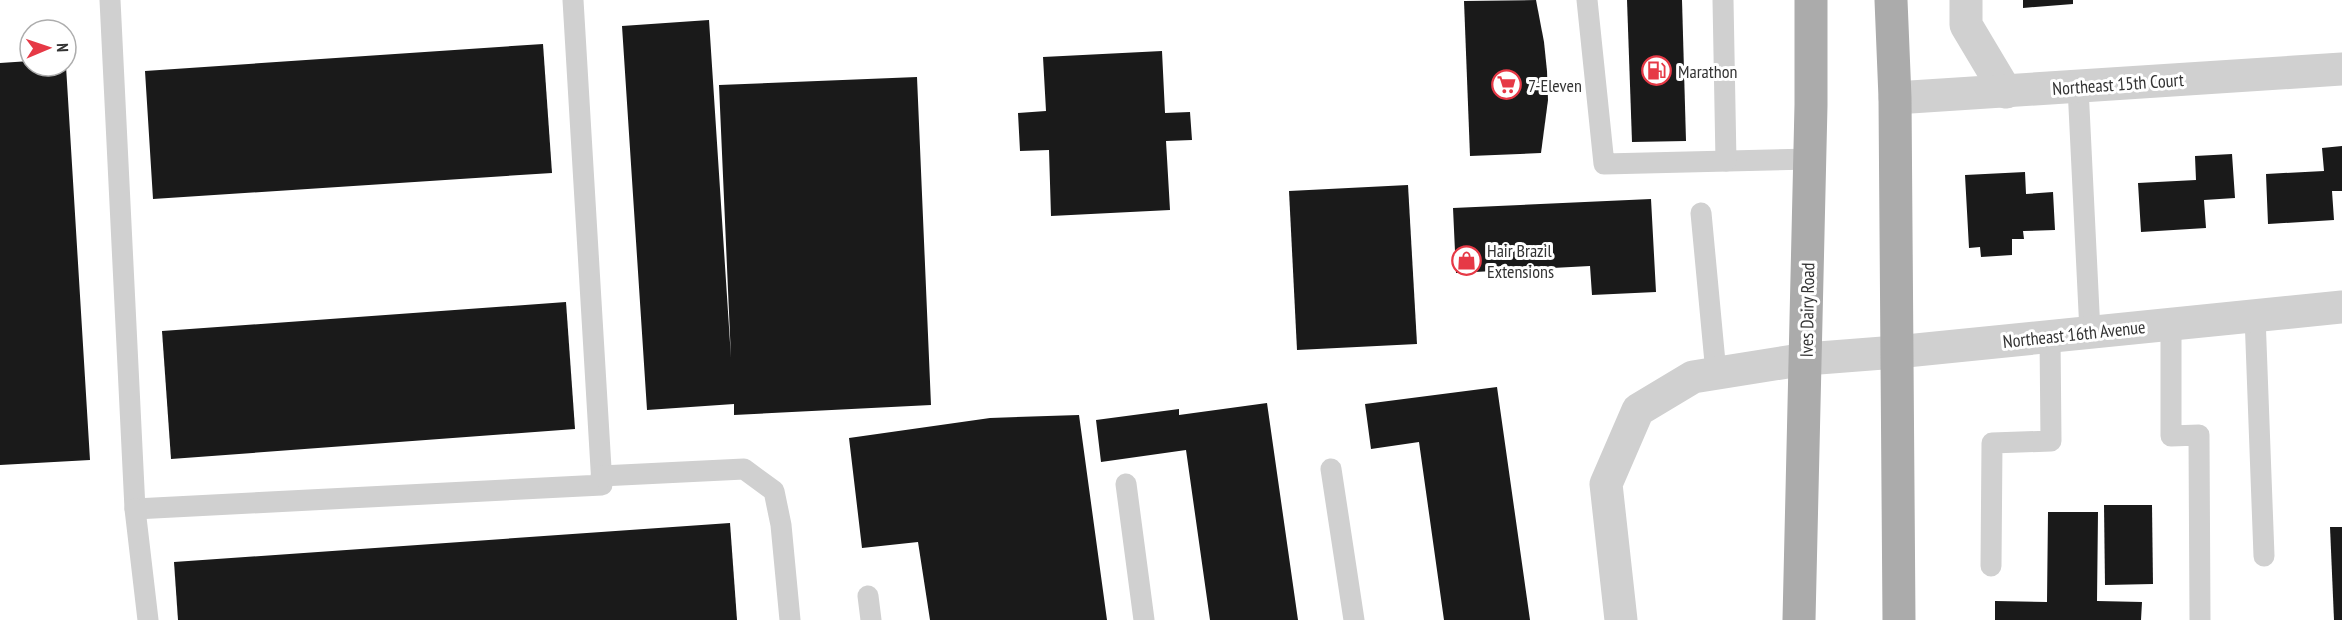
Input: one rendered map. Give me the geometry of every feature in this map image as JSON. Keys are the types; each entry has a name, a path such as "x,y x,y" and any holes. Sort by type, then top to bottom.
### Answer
{"main road":[{"name":"Ives Dairy Road","path":"1800,620 1810,159 1811,0"},
{"path":"1891,0 1899,620"}],"street":[{"path":"1966,0 1966,25 2006,92"},
{"name":"Northeast 15th Court","path":"1894,98 2342,69"},
{"name":"Northeast 16th Avenue","path":"1621,620 1606,484 1638,410 1693,377 1806,358 1896,352 2342,307"}],"lane":[{"path":"110,0 135,509 148,620"},
{"path":"135,509 602,485 573,0"},
{"path":"1587,0 1604,164 1810,159"},
{"path":"1723,0 1726,161"},
{"path":"2078,87 2090,332"},
{"path":"1701,213 1716,373"},
{"path":"2255,316 2264,556"},
{"path":"2171,324 2171,436 2199,435 2200,620"},
{"path":"1991,566 1992,443 2051,441 2050,337"},
{"path":"601,476 744,469 774,491 781,525 790,620"},
{"path":"1331,469 1354,620"},
{"path":"1126,484 1144,620"},
{"path":"868,596 871,620"}],"building":[{"name":"7-Eleven","path":"1536,0 1544,42 1548,100 1541,153 1470,156 1464,1"},
{"name":"Marathon","path":"1627,0 1682,0 1686,141 1632,142"},
{"path":"2023,0 2073,0 2073,4 2023,8"},
{"path":"709,20 731,358 719,85 917,77 931,405 734,415 734,404 647,410 622,26"},
{"path":"543,44 552,173 153,199 145,71"},
{"path":"1162,51 1165,113 1190,112 1192,140 1166,141 1170,210 1051,216 1049,150 1020,151 1018,113 1046,111 1043,57"},
{"path":"18,62 18,78 67,78 90,460 0,465 0,63"},
{"path":"2342,146 2342,191 2332,191 2334,220 2268,224 2266,174 2324,171 2322,148"},
{"path":"2232,154 2235,198 2204,200 2206,228 2141,232 2138,183 2196,180 2195,156"},
{"path":"2025,172 2026,194 2053,192 2055,230 2023,231 2024,239 2012,239 2012,255 1981,257 1980,247 1969,248 1965,175"},
{"path":"1408,185 1417,344 1297,350 1289,191"},
{"path":"1651,199 1656,292 1592,295 1590,266 1456,273 1453,208"},
{"path":"566,302 575,429 171,459 162,331"},
{"path":"1497,387 1530,620 1444,620 1419,442 1371,449 1365,404"},
{"path":"1267,403 1298,620 1210,620 1186,450 1101,462 1096,420 1179,409 1179,415"},
{"path":"1079,415 1107,620 930,620 918,542 862,548 849,438 990,418"},
{"path":"2104,505 2152,505 2153,584 2105,585"},
{"path":"2048,512 2098,512 2097,601 2142,602 2141,620 1995,620 1995,601 2047,602"},
{"path":"730,523 737,620 178,620 174,562"},
{"path":"2330,527 2342,527 2342,620 2334,620"}],"place":[{"name":"Marathon","path":"1657,71"},
{"name":"7-Eleven","path":"1507,85"},
{"name":"Hair Brazil Extensions","path":"1466,260"}]}
